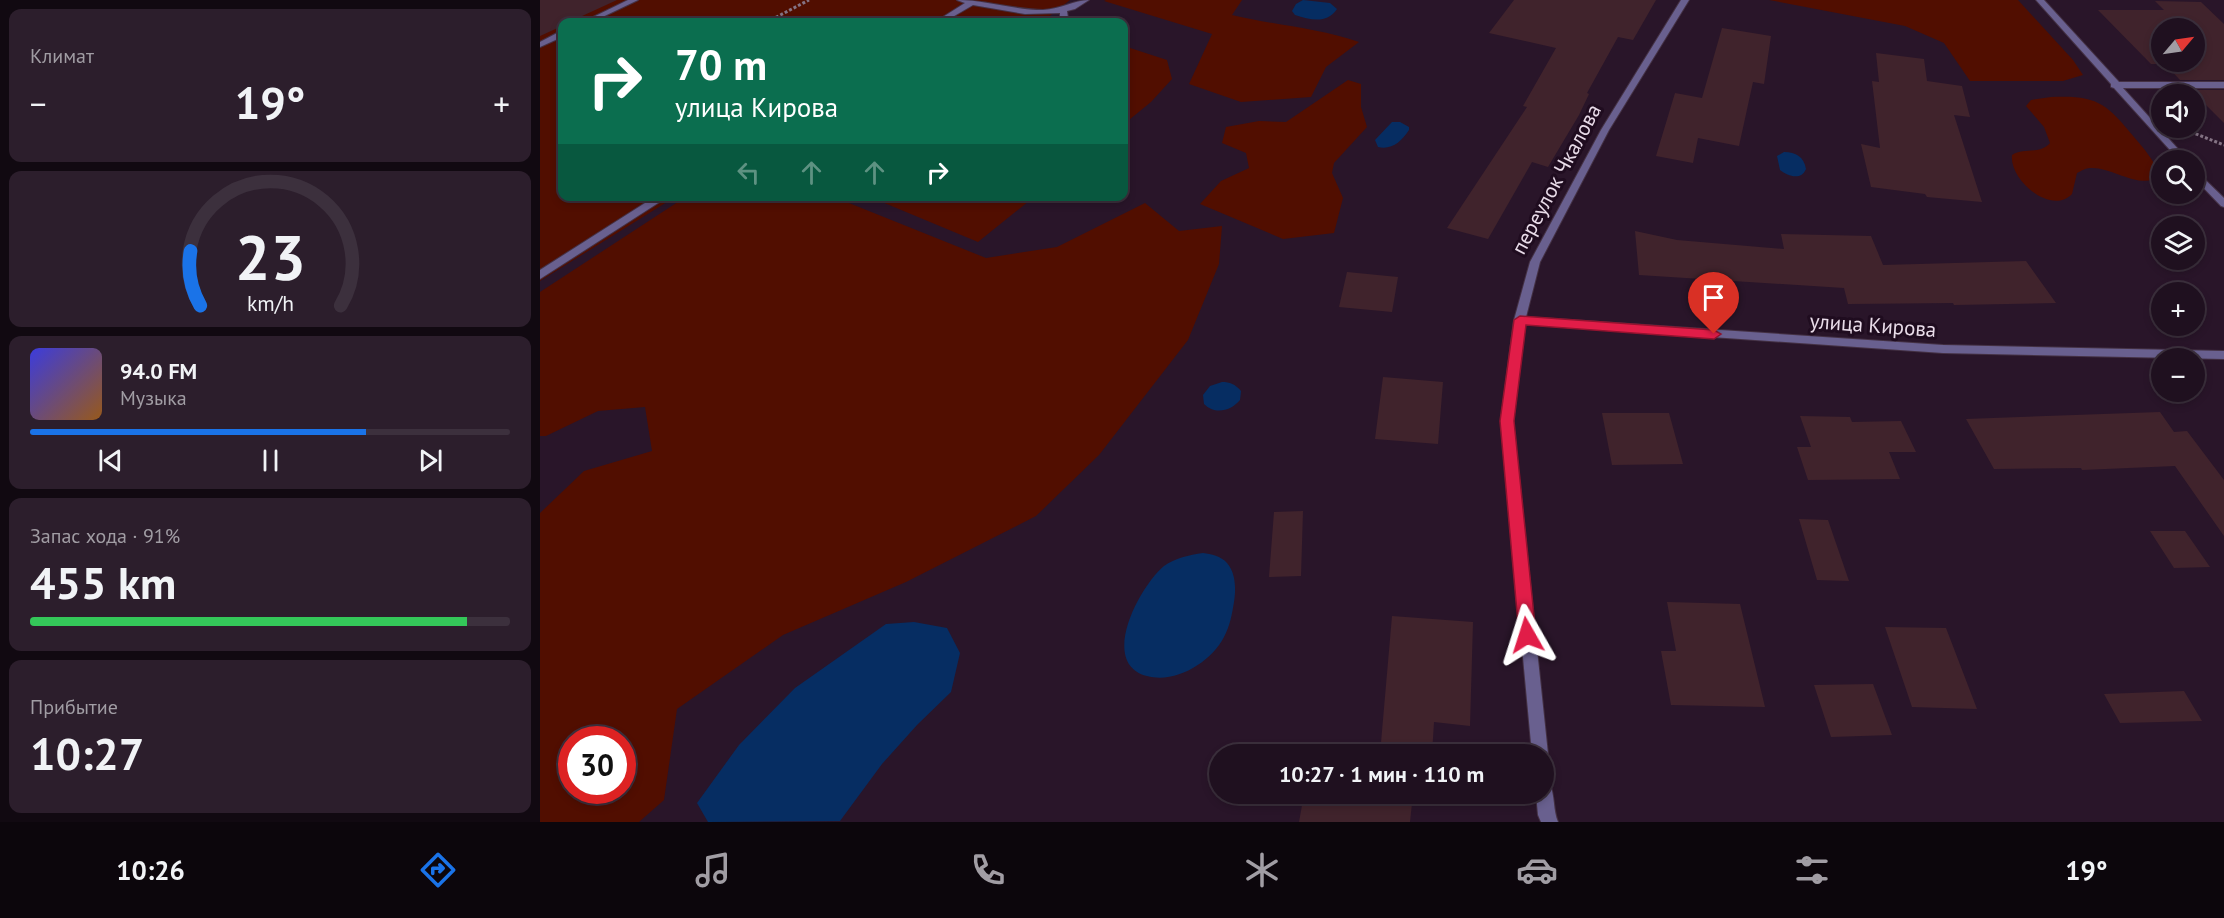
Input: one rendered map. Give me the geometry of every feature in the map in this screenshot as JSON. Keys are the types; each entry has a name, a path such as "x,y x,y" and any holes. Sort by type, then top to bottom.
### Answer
{"street":[{"path":"596,18 634,0"},
{"path":"961,0 1035,13 1063,10 1080,5 1085,0"},
{"name":"переулок Чкалова","path":"1539,744 1507,421 1520,320 1535,262 1605,130 1685,0"},
{"path":"2040,0 2175,150"},
{"path":"946,18 972,2"},
{"path":"1063,10 1064,18"},
{"path":"540,45 558,36"},
{"path":"2114,85 2224,85"},
{"path":"2205,184 2224,204"},
{"path":"540,275 656,201"},
{"name":"улица Кирова","path":"1520,320 1943,349 2224,355"},
{"path":"1545,804 1546,815 1550,822"}],"path":[{"path":"775,18 809,0"},
{"path":"2205,138 2224,145"}],"shaded area":[{"path":"540,0 1070,0 1047,18 558,18 558,201 669,201 540,281"},
{"path":"1242,0 1232,15 1328,33 1359,42 1326,67 1311,97 1241,102 1189,84 1212,34 1104,1"},
{"path":"1769,0 2018,0 2073,60 2083,75 2063,81 1970,81 1944,43 1905,26"},
{"path":"1128,47 1167,60 1172,79 1151,102 1128,121"},
{"path":"1348,80 1361,84 1361,107 1367,127 1334,163 1332,173 1343,198 1334,233 1283,239 1200,204 1221,181 1249,168 1246,153 1222,143 1226,127 1259,121 1286,122"},
{"path":"2051,97 2079,98 2090,100 2108,109 2151,159 2151,180 2135,180 2098,168 2088,168 2077,173 2072,194 2063,200 2053,201 2033,192 2017,175 2012,155 2022,151 2042,149 2050,143 2044,127 2026,106 2031,100"},
{"path":"679,201 844,201 986,258 1057,247 1145,203 1179,231 1222,226 1219,264 1188,340 1099,455 1036,516 906,582 783,635 677,709 664,800 639,822 540,822 540,513 584,471 652,451 645,407 598,411 546,436 540,436 540,292"},
{"path":"880,201 1029,201 978,242"}],"water":[{"path":"1303,0 1330,3 1337,9 1328,17 1318,20 1295,15 1292,11 1296,4"},
{"path":"1392,122 1400,122 1409,127 1409,130 1396,144 1383,148 1378,147 1375,140"},
{"path":"1784,152 1796,154 1801,158 1806,169 1804,173 1794,176 1780,170 1777,156"},
{"path":"1228,382 1241,391 1240,400 1228,409 1213,410 1204,404 1203,395 1210,386"},
{"path":"1203,553 1225,561 1234,577 1235,597 1226,633 1211,655 1192,669 1169,677 1147,676 1133,668 1126,656 1125,641 1128,624 1135,606 1154,576 1164,566 1182,557"},
{"path":"914,622 947,628 960,653 951,692 882,764 840,821 708,822 697,803 739,745 795,688 886,624"}],"building":[{"path":"540,0 617,0 578,18 558,18 558,28 540,36"},
{"path":"1514,0 1656,0 1633,40 1618,37 1587,93 1589,94 1579,115 1548,167 1532,162 1488,239 1447,228 1527,107 1523,106 1556,48 1489,33"},
{"path":"2155,1 2201,2 2224,24 2224,80 2180,80 2172,72 2205,72 2205,18 2151,18 2151,64 2098,10 2164,10"},
{"path":"1722,28 1771,36 1764,84 1753,82 1739,146 1698,138 1693,163 1656,156 1675,93 1702,98"},
{"path":"1876,53 1924,59 1927,81 1962,86 1970,117 1954,115 1982,202 1927,197 1925,194 1871,187 1861,144 1880,148 1872,81 1879,82"},
{"path":"2205,90 2224,90 2224,123 2205,104"},
{"path":"1635,231 1677,240 1784,249 1781,234 1871,236 1883,265 2026,261 2056,303 1848,304 1844,288 1639,275"},
{"path":"1347,272 1398,277 1392,312 1339,307"},
{"path":"1383,377 1443,382 1438,444 1375,439"},
{"path":"2160,412 2174,432 2187,431 2224,480 2224,536 2175,466 2082,470 2081,468 1994,469 1966,419"},
{"path":"1602,413 1669,413 1683,464 1612,465"},
{"path":"1800,416 1850,417 1852,422 1901,421 1916,452 1889,452 1900,479 1808,480 1797,447 1811,447"},
{"path":"1303,511 1301,576 1269,577 1274,512"},
{"path":"1799,519 1828,520 1849,581 1817,580"},
{"path":"2150,531 2185,531 2210,567 2174,568"},
{"path":"1667,602 1740,604 1765,707 1671,705 1661,651 1676,651"},
{"path":"1392,616 1473,622 1470,726 1434,722 1433,744 1381,744"},
{"path":"1885,627 1946,628 1977,709 1912,707"},
{"path":"1873,684 1892,735 1831,737 1814,685"},
{"path":"2184,691 2202,721 2120,723 2104,694"},
{"path":"1302,804 1412,804 1410,822 1299,822"}],"route":[{"path":"1527,635 1507,421 1520,320 1714,334"}]}
